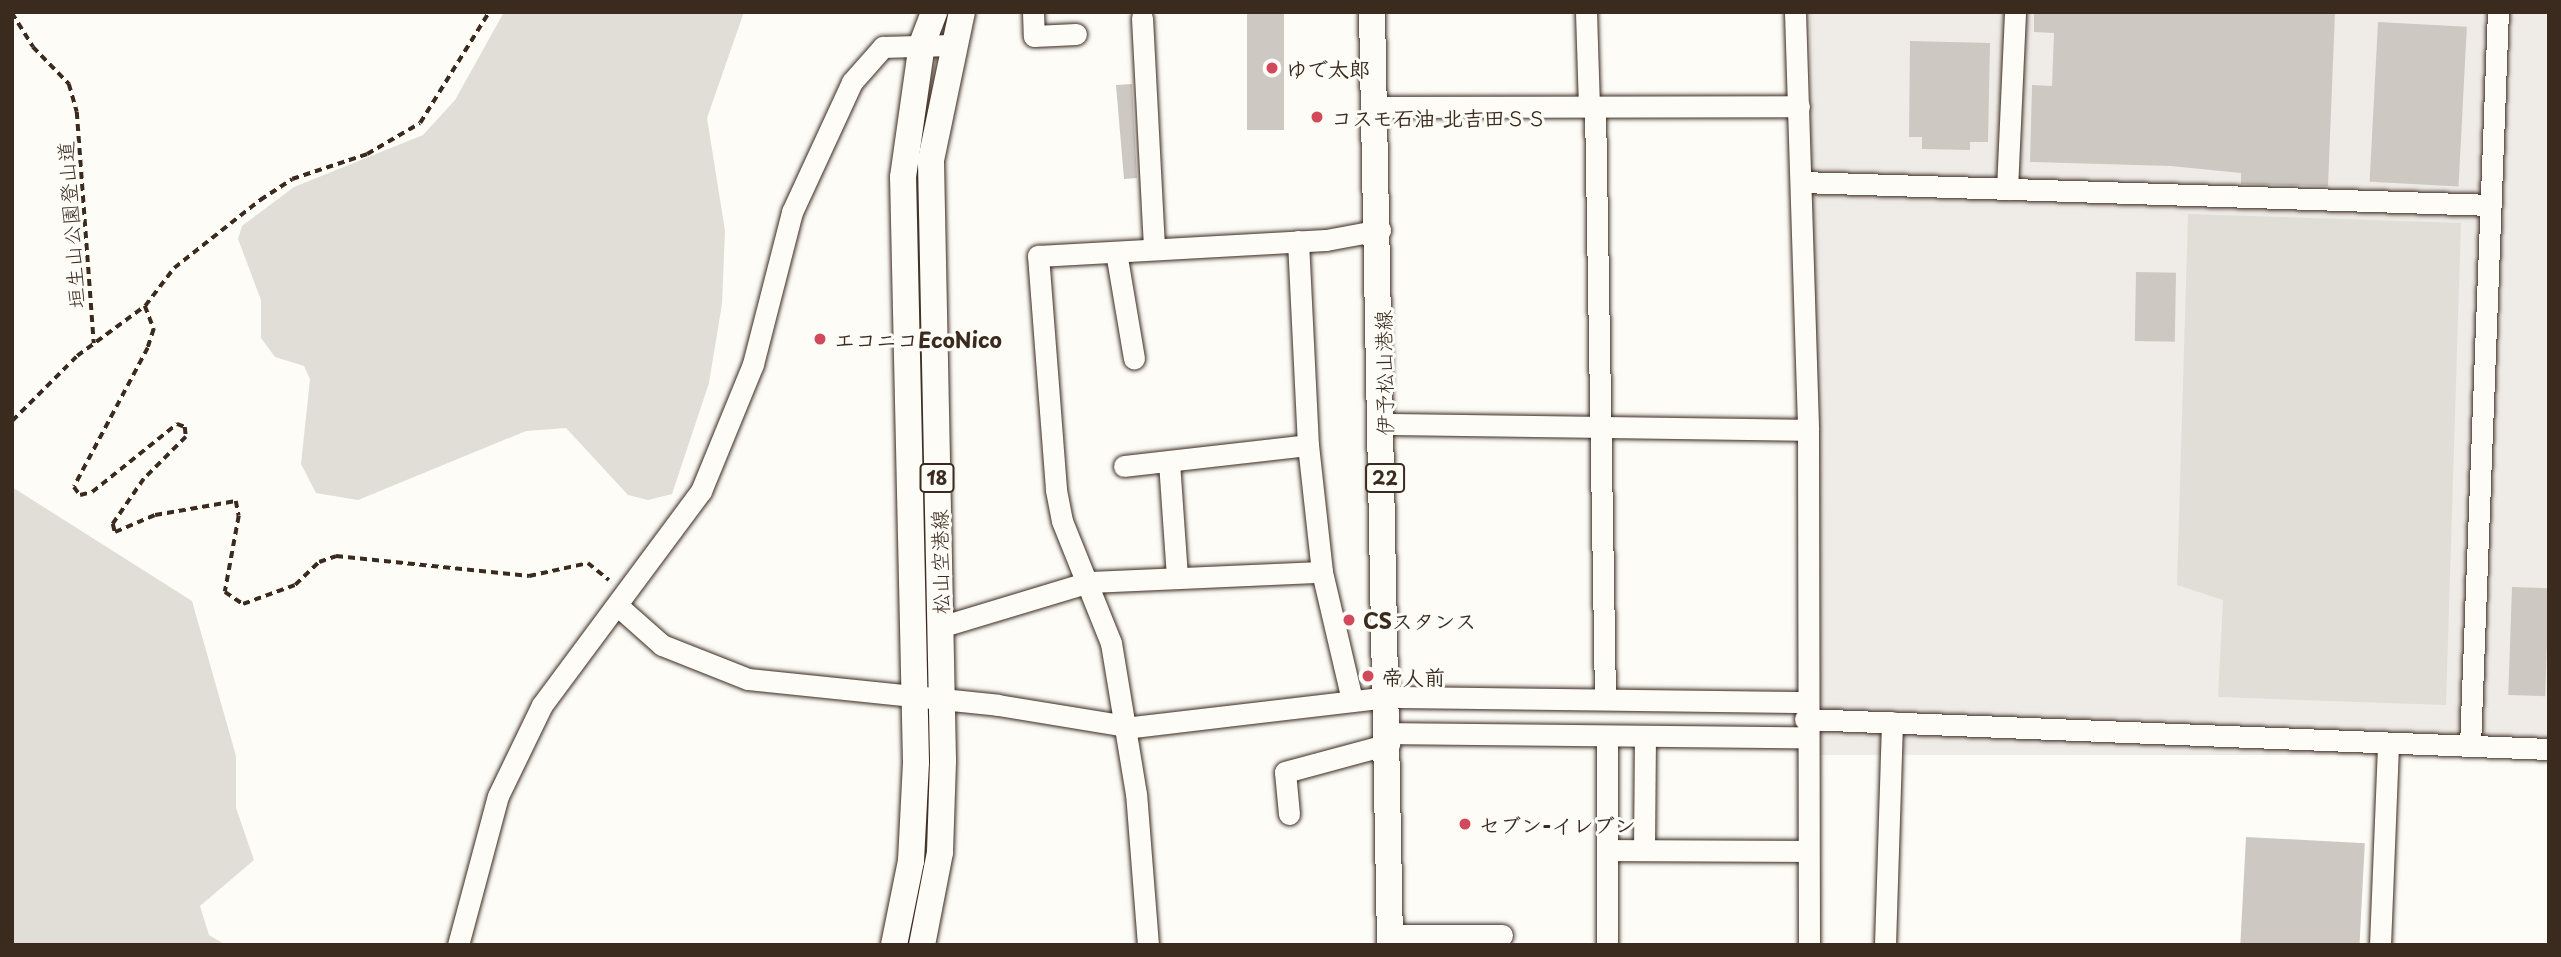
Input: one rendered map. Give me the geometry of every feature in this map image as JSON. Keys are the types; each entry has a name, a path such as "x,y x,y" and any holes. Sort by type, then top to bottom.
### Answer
{"main road":[{"name":"松山空港線","path":"894,945 911,861 915,696 903,177 922,44 934,12"},
{"name":"松山空港線","path":"922,945 940,852 942,700 931,160 950,45 962,12"},
{"name":"伊予松山港線","path":"1372,12 1378,107 1389,697 1390,940"}],"street":[{"path":"1033,12 1034,36 1076,34"},
{"path":"1586,12 1592,107 1602,427 1605,699"},
{"path":"1795,12 1808,430 1805,720 1809,945"},
{"path":"2007,189 2015,12"},
{"path":"2470,746 2498,12"},
{"path":"1142,18 1154,248"},
{"path":"458,945 498,796 542,705 701,491 753,364 792,212 852,82 883,47 950,45"},
{"path":"1378,107 1799,106"},
{"path":"1802,182 2490,205"},
{"path":"1148,945 1124,725 1111,643 1089,582 1062,521 1056,489 1038,256 1298,241 1380,230"},
{"path":"1298,241 1308,445 1322,572 1352,701"},
{"path":"1116,253 1134,358"},
{"path":"1384,424 1808,430"},
{"path":"1124,466 1308,445"},
{"path":"1169,462 1177,576"},
{"path":"940,627 1089,582 1177,576 1322,572"},
{"path":"622,600 662,645 727,673 809,688 915,696 1124,725 1389,697 1605,699 1805,720 2549,750"},
{"path":"1289,814 1285,772 1389,739 1645,736 1805,720"},
{"path":"1885,945 1892,722"},
{"path":"1607,736 1607,945"},
{"path":"1644,850 1645,736"},
{"path":"2380,945 2388,743"},
{"path":"1607,850 1807,851"},
{"path":"1390,940 1502,935"}],"path":[{"path":"12,421 94,343 145,306 183,260 281,186 367,154 421,123 489,12"},
{"name":"垣生山公園登山道","path":"12,13 33,47 69,84 76,112 94,343"},
{"path":"145,306 154,321 148,348 74,487 80,495 92,492 177,424 186,427 186,437 144,479 113,524 115,532 155,515 236,502 239,516 225,592 243,604 295,585 319,562 336,556 528,576 588,563 622,600"}],"shaded area":[{"path":"504,12 744,12 707,118 725,231 722,304 709,383 672,494 648,500 628,495 566,428 526,431 358,500 316,493 301,464 310,379 304,366 275,357 261,338 261,300 238,239 242,226 294,187 423,135 455,100"},
{"path":"1810,12 2549,12 2549,755 1810,755"},
{"path":"2188,214 2461,223 2446,705 2218,697 2223,600 2177,585"},
{"path":"12,487 192,601 236,756 236,808 254,860 200,906 209,935 226,945 12,945"}],"building":[{"name":"ゆで太郎","path":"1247,12 1284,12 1284,130 1247,130"},
{"path":"2034,12 2335,12 2328,186 2241,184 2241,173 2171,166 2030,162 2032,85 2052,86 2054,33 2034,32"},
{"path":"2378,22 2467,27 2459,186 2370,182"},
{"path":"1910,41 1990,43 1988,142 1970,142 1970,150 1922,149 1922,137 1909,137"},
{"path":"1132,84 1137,178 1124,179 1116,85"},
{"path":"2136,272 2176,273 2175,342 2135,341"},
{"path":"2512,587 2549,588 2545,696 2508,695"},
{"path":"2246,837 2365,843 2360,945 2240,945"}],"place":[{"name":"ゆで太郎","path":"1272,68"},
{"name":"コスモ石油 北吉田ＳＳ","path":"1317,117"},
{"name":"エコニコEcoNico","path":"820,339"},
{"name":"CSスタンス","path":"1349,620"},
{"name":"帝人前","path":"1368,676"},
{"name":"セブン-イレブン","path":"1465,824"}]}
